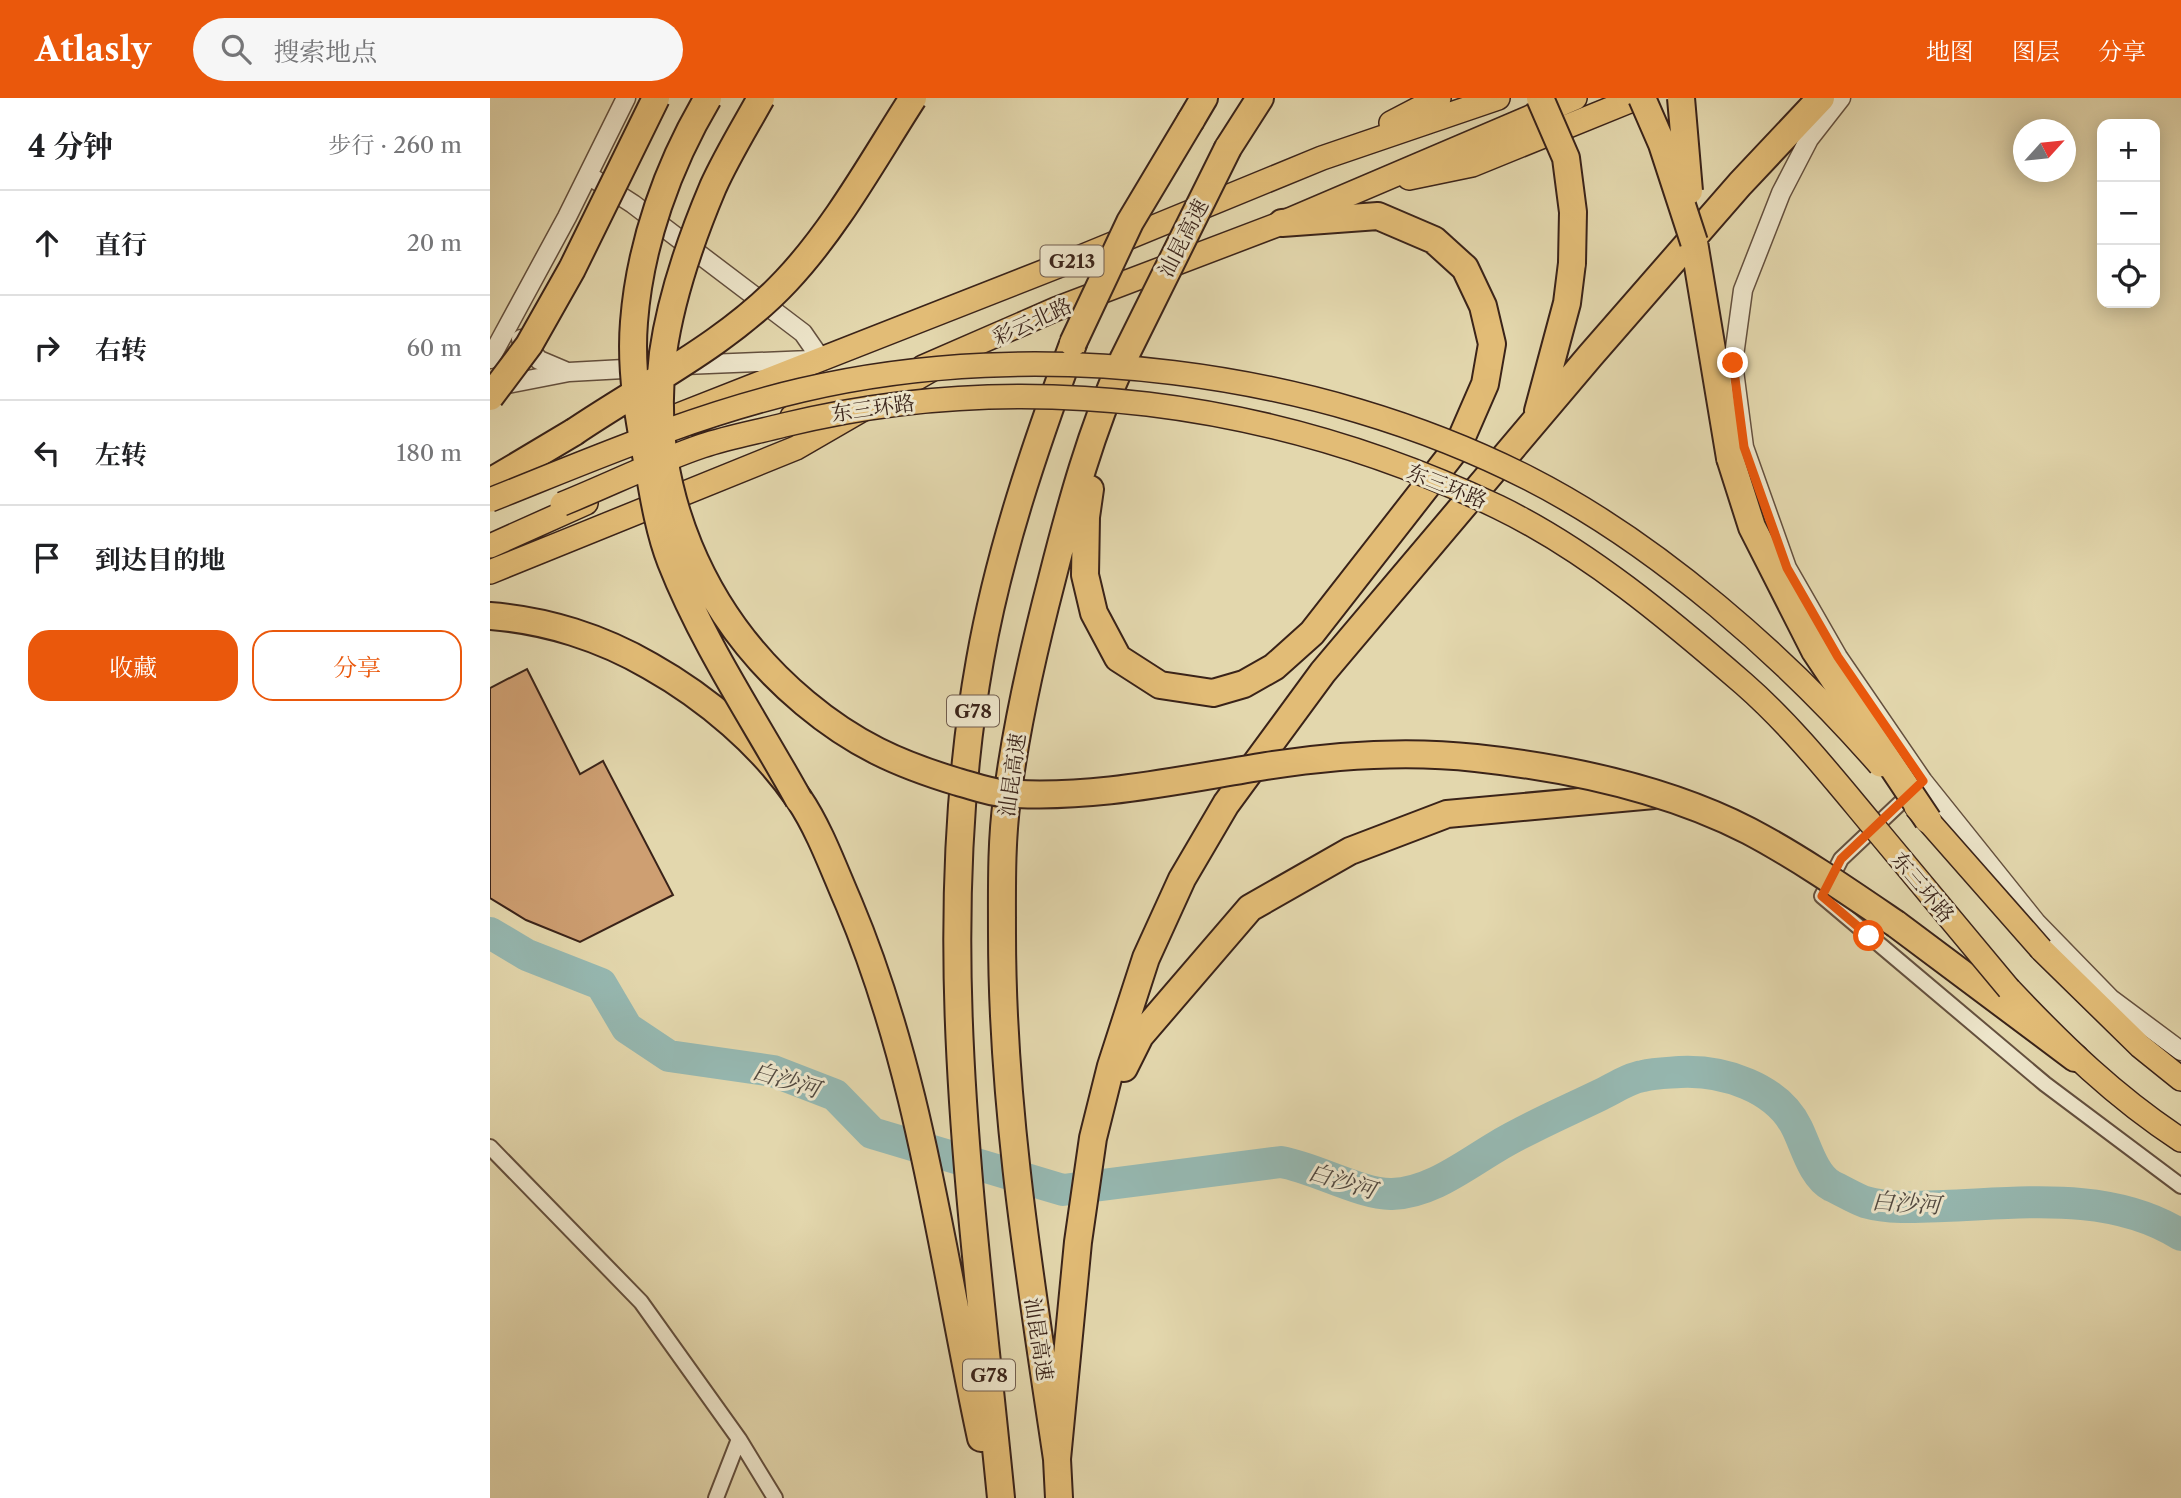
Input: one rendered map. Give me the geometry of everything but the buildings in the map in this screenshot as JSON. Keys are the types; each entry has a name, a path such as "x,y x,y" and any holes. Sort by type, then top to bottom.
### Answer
{"highway":[{"path":"490,397 529,345 566,280 656,98"},
{"path":"708,98 687,134 661,197 645,256 634,323 641,430 670,561 703,631 799,800 861,934 892,1021 942,1227 965,1367 994,1498"},
{"path":"761,98 714,186 681,276 663,354 662,440 679,522 698,571 728,623 774,676 861,745 909,767 996,793 1079,796 1272,765 1409,752 1480,758 1591,777 1703,810 1751,832 1836,883 1896,924 2074,1058"},
{"path":"490,482 693,355 746,317 776,290 848,200 913,98"},
{"name":"汕昆高速","path":"1059,1498 1057,1459 1027,1262 1008,1105 1002,987 1006,801 1031,662 1096,418 1122,360 1228,148 1260,98"},
{"path":"1322,158 1439,98"},
{"name":"彩云北路","path":"490,488 821,359 1322,158 1498,98"},
{"path":"1536,419 1566,303 1572,263 1573,212 1566,158 1540,98"},
{"name":"彩云北路","path":"490,545 738,437 957,355 1056,309 1282,223 1575,98"},
{"path":"1362,188 1472,165 1639,98 1662,144 1694,242"},
{"path":"1681,98 1694,242 1730,458 1752,527 1823,665 1928,820"},
{"path":"1057,1459 1071,1307 1097,1123 1111,1066 1146,958 1182,879 1226,804 1323,672 1536,419 1821,98"},
{"name":"汕昆高速","path":"1001,1498 962,1094 955,980 957,872 980,661 1002,562 1043,426 1073,343 1130,222 1197,109"},
{"path":"1104,401 1086,517 1086,575 1094,613 1118,658 1160,685 1213,692 1244,684 1274,667 1312,633 1458,446 1485,384 1492,344 1483,306 1465,268 1434,240 1378,216 1282,223"},
{"path":"490,572 796,448 957,355"},
{"name":"东三环路","path":"490,500 718,412 804,389 880,375 939,368 1045,364 1120,366 1229,379 1335,403 1448,444 1529,479 1617,530 1784,663 1864,746 2040,949 2140,1046 2181,1079"},
{"name":"东三环路","path":"490,534 703,446 826,415 896,404 1033,394 1104,397 1211,412 1313,436 1423,475 1500,508 1584,558 1747,687 1824,767 2009,989 2074,1058 2119,1096 2181,1140"},
{"path":"490,616 516,618 574,632 624,651 669,676 722,714 759,751 799,800"},
{"path":"1097,1123 1140,1036 1250,908 1350,850 1447,814 1654,795"}],"street":[{"path":"490,359 517,312 626,98"},
{"path":"1842,98 1809,139 1781,194 1743,290 1733,363 1744,447 1787,568 1838,657 1923,781 2036,922 2110,999 2181,1051"},
{"path":"588,175 633,204 803,332 821,359"},
{"path":"517,312 520,337 531,354 549,365 569,372"},
{"name":"G213","path":"490,388 569,372 739,360 821,359"},
{"path":"1923,781 1841,859 1822,896 2045,1084 2181,1186"},
{"path":"490,1147 641,1302 739,1439 775,1498"},
{"path":"716,1498 739,1439"}],"waterway":[{"name":"白沙河","path":"490,933 527,955 601,984 627,1028 669,1056 773,1071 835,1095 872,1133 1063,1190 1281,1162 1366,1190 1392,1194 1406,1192 1433,1184 1521,1133 1632,1079 1657,1074 1697,1072 1731,1078 1747,1084 1776,1102 1797,1128 1811,1160 1825,1181 1865,1202 1904,1207 2035,1202 2096,1206 2126,1211 2181,1235"}],"route":[{"path":"1733,363 1744,447 1787,568 1838,657 1923,781 1841,859 1822,896 1869,936"}]}
